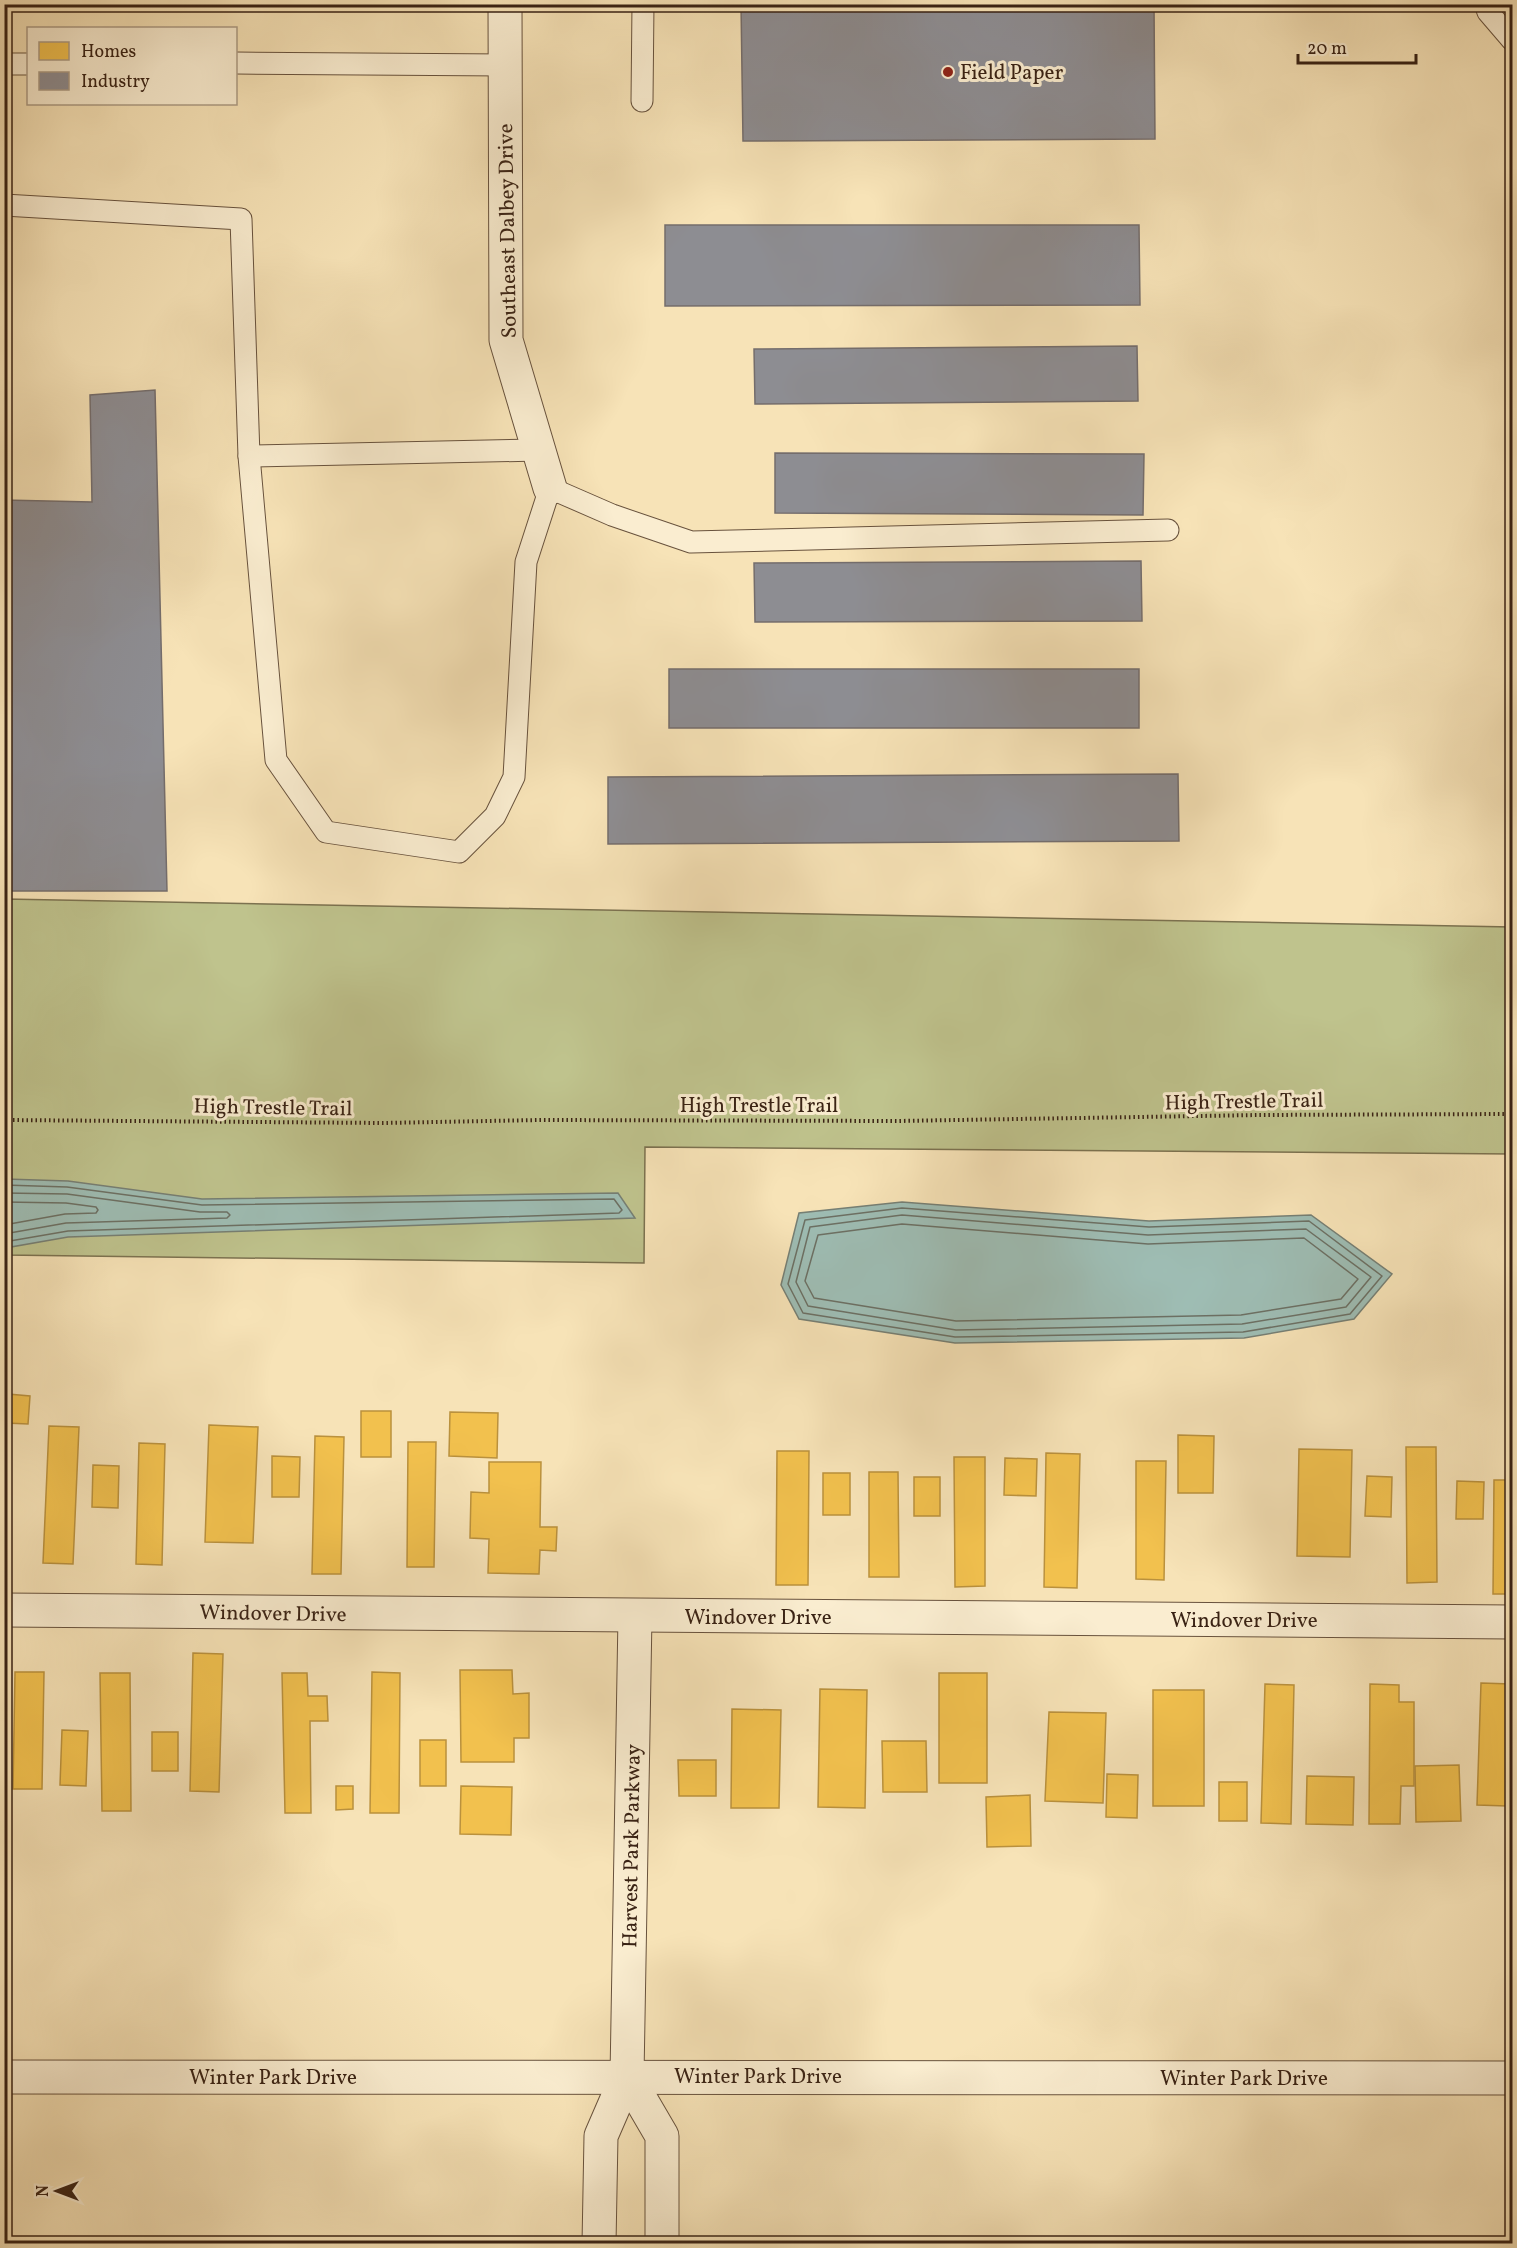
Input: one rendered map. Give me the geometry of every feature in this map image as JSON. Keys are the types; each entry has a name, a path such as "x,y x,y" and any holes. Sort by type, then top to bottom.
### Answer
{"street":[{"name":"Southeast Dalbey Drive","path":"505,4 506,340 550,488"},
{"name":"Windover Drive","path":"4,1610 1512,1622"},
{"name":"Harvest Park Parkway","path":"598,2244 601,2136 627,2076 635,1616"},
{"path":"627,2076 662,2136 662,2244"},
{"name":"Winter Park Drive","path":"4,2077 1512,2078"}],"lane":[{"path":"642,101 643,4"},
{"path":"1485,4 1488,12 1512,40"},
{"path":"237,63 505,65"},
{"path":"4,64 27,64"},
{"path":"4,205 241,219 249,456 276,760 326,832 459,852 495,816 514,777 526,562 550,488 612,515 691,542 1168,530"},
{"path":"249,456 538,450"}],"path":[{"name":"High Trestle Trail","path":"4,1120 372,1123 540,1120 897,1121 1259,1115 1512,1114"}],"green space":[{"path":"5,899 1512,927 1512,1154 645,1147 644,1263 5,1255"}],"water":[{"path":"5,1179 68,1181 202,1199 618,1193 635,1218 68,1237 5,1248"},
{"path":"902,1202 1149,1221 1311,1215 1392,1274 1354,1319 1244,1338 955,1343 799,1319 781,1285 799,1213"}],"building: Homes":[{"path":"8,1394 30,1396 28,1424 6,1423"},
{"path":"361,1411 391,1411 391,1457 361,1457"},
{"path":"450,1412 498,1413 497,1458 449,1456"},
{"path":"209,1425 258,1427 253,1543 205,1542"},
{"path":"49,1426 79,1427 73,1564 43,1563"},
{"path":"1178,1435 1214,1436 1213,1493 1178,1493"},
{"path":"315,1436 344,1437 341,1574 312,1574"},
{"path":"408,1442 436,1442 434,1567 407,1567"},
{"path":"139,1443 165,1444 162,1565 136,1564"},
{"path":"1406,1447 1436,1447 1437,1582 1407,1583"},
{"path":"1299,1449 1352,1450 1350,1557 1297,1556"},
{"path":"777,1451 809,1451 808,1585 776,1585"},
{"path":"1046,1453 1080,1454 1077,1588 1044,1587"},
{"path":"272,1456 300,1457 299,1497 272,1497"},
{"path":"954,1457 985,1457 985,1586 955,1587"},
{"path":"1005,1458 1037,1459 1036,1496 1004,1495"},
{"path":"1136,1461 1166,1461 1164,1580 1136,1579"},
{"path":"489,1462 541,1462 540,1527 557,1527 556,1551 540,1550 539,1574 488,1573 489,1539 470,1538 471,1492 489,1493"},
{"path":"93,1465 119,1466 118,1508 92,1507"},
{"path":"869,1472 898,1472 899,1577 869,1577"},
{"path":"823,1473 850,1473 850,1515 823,1515"},
{"path":"1367,1476 1392,1477 1391,1517 1365,1516"},
{"path":"914,1477 940,1477 940,1516 914,1516"},
{"path":"1494,1480 1512,1480 1512,1594 1493,1594"},
{"path":"1457,1481 1484,1482 1483,1519 1456,1519"},
{"path":"193,1653 223,1654 219,1792 190,1791"},
{"path":"460,1670 512,1670 513,1694 529,1693 529,1738 514,1738 514,1762 461,1762"},
{"path":"15,1672 44,1672 42,1789 13,1789"},
{"path":"372,1672 400,1673 399,1813 370,1813"},
{"path":"100,1673 130,1673 131,1811 102,1811"},
{"path":"282,1673 307,1673 308,1696 327,1696 328,1721 310,1721 311,1813 285,1813"},
{"path":"939,1673 987,1673 987,1783 939,1783"},
{"path":"1481,1683 1511,1684 1507,1806 1477,1805"},
{"path":"1265,1684 1294,1685 1291,1824 1261,1823"},
{"path":"1370,1684 1399,1685 1399,1702 1414,1702 1414,1786 1401,1786 1400,1824 1369,1824"},
{"path":"820,1689 867,1690 865,1808 818,1807"},
{"path":"1153,1690 1204,1690 1204,1806 1153,1806"},
{"path":"732,1709 781,1710 779,1808 731,1808"},
{"path":"1049,1712 1106,1713 1103,1803 1045,1801"},
{"path":"62,1730 88,1731 86,1786 60,1785"},
{"path":"152,1732 178,1732 178,1771 152,1771"},
{"path":"420,1740 446,1740 446,1786 420,1786"},
{"path":"882,1741 926,1741 927,1792 883,1792"},
{"path":"678,1760 716,1760 716,1796 679,1796"},
{"path":"1459,1765 1461,1821 1416,1822 1415,1766"},
{"path":"1107,1774 1138,1775 1137,1818 1106,1817"},
{"path":"1307,1776 1354,1777 1353,1825 1306,1824"},
{"path":"1219,1782 1247,1782 1247,1821 1219,1821"},
{"path":"336,1786 353,1786 353,1809 336,1810"},
{"path":"461,1786 512,1787 511,1835 460,1834"},
{"path":"1030,1795 1031,1846 987,1847 986,1797"}],"building: Industry":[{"name":"Field Paper","path":"741,4 1154,4 1155,139 743,141"},
{"path":"665,225 1139,225 1140,305 665,306"},
{"path":"1137,346 1138,401 755,404 754,349"},
{"path":"155,390 167,891 4,891 4,500 92,502 90,395"},
{"path":"775,453 1144,454 1143,515 775,513"},
{"path":"1141,561 1142,621 755,622 754,563"},
{"path":"669,669 1139,669 1139,728 669,728"},
{"path":"1178,774 1179,841 608,844 608,777"}],"place":[{"name":"Field Paper","path":"948,72"}]}
